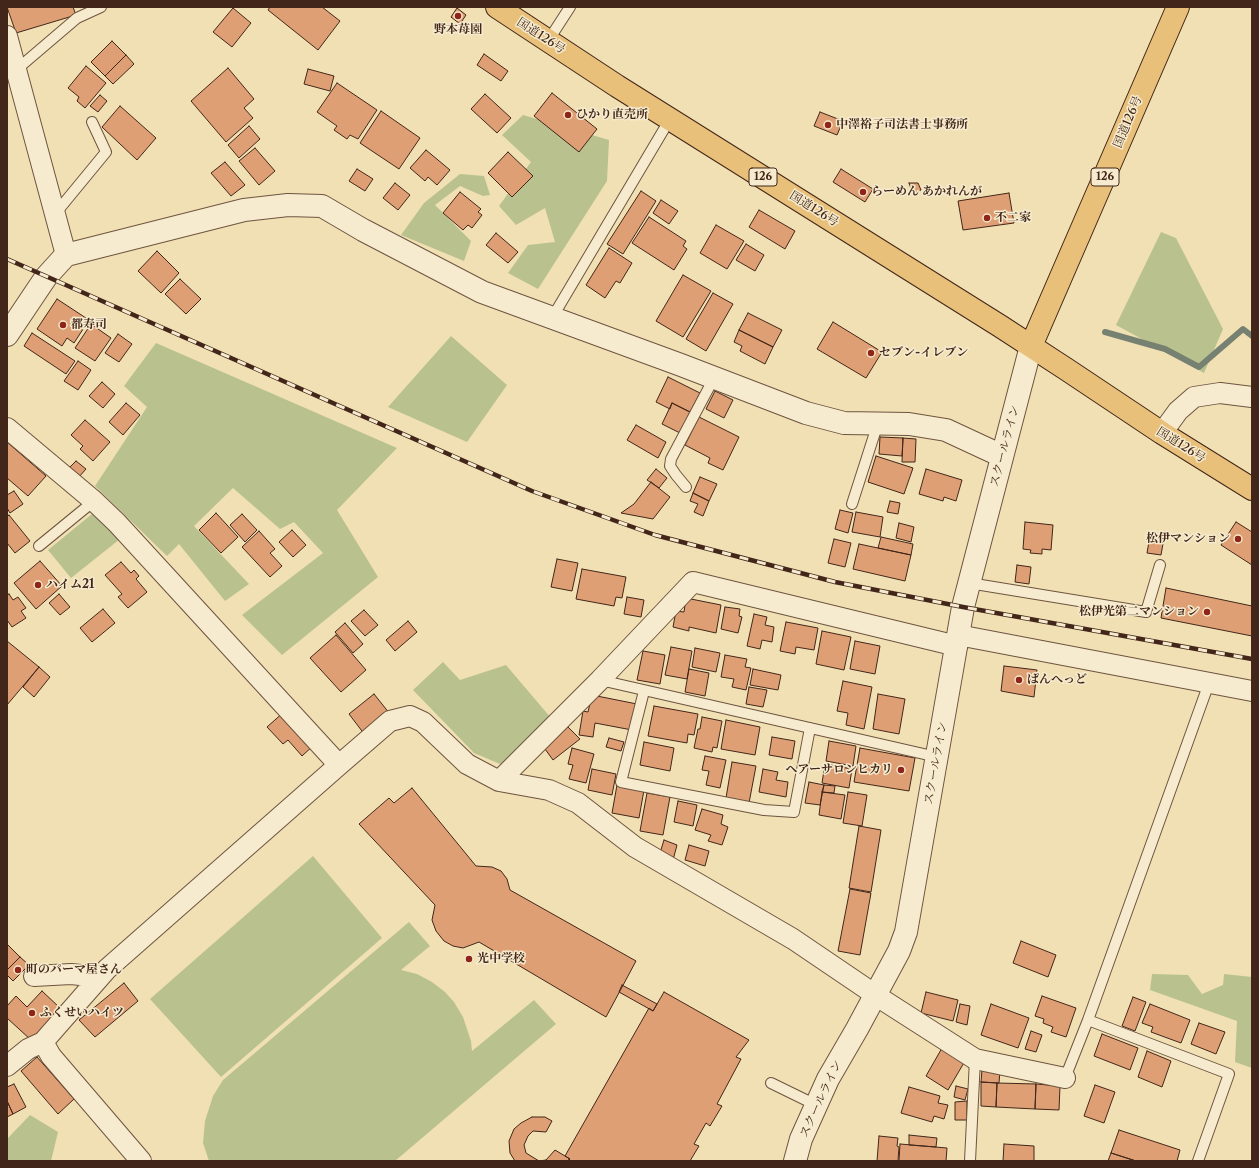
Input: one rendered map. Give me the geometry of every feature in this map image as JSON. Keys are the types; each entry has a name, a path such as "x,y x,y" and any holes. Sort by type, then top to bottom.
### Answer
{"highway":[{"name":"国道126号","path":"497,7 670,119 1066,368 1162,433 1252,489"},
{"name":"国道126号","path":"1031,346 1178,7"}],"street":[{"path":"8,42 66,255"},
{"path":"7,335 18,316 46,277 66,255 244,210 288,205 322,206 363,230 482,292 806,413 844,422 909,424 946,430 1002,456"},
{"name":"スクールライン","path":"795,1161 801,1139 828,1079 876,995 899,951 906,932 963,607 1031,346"},
{"path":"1162,433 1178,411 1194,397 1220,393 1252,397"},
{"path":"7,428 94,501 117,523 339,765"},
{"path":"499,781 600,680 693,582 958,640 1252,691"},
{"path":"7,1066 28,1049 43,1042 113,964 339,765 390,721 410,716 423,722 467,764 499,781 549,790 578,803 635,847 793,939 975,1059 1065,1078"},
{"path":"34,976 70,974 100,977"},
{"path":"43,1042 52,1056 141,1161"}],"lane":[{"path":"16,70 77,18 101,7"},
{"path":"548,41 570,7"},
{"path":"552,318 670,119"},
{"path":"55,214 106,152 92,122"},
{"path":"686,487 670,466 671,459 714,378"},
{"path":"852,504 878,423"},
{"path":"39,546 94,501"},
{"path":"969,583 1146,612 1160,566"},
{"path":"600,680 937,757"},
{"path":"1065,1078 1088,1020 1209,683"},
{"path":"644,690 621,782 764,810 794,812 810,728"},
{"path":"1088,1020 1228,1074 1198,1161"},
{"path":"970,1161 975,1059"},
{"path":"771,1083 816,1105"}],"green space":[{"path":"523,115 609,140 607,181 538,289 508,273 528,245 555,242 545,208 516,225 499,206 531,162 502,135"},
{"path":"460,174 484,176 490,195 483,196 460,186 435,205 471,241 464,261 401,235 424,203"},
{"path":"1161,232 1176,238 1223,329 1204,373 1116,325"},
{"path":"451,336 507,385 467,442 388,407"},
{"path":"156,343 397,448 337,510 378,577 282,655 242,615 323,553 294,522 280,529 233,488 194,526 249,584 225,601 179,544 167,556 95,486 147,407 124,386"},
{"path":"92,514 120,539 71,578 48,550"},
{"path":"443,662 460,680 506,665 551,718 507,767 474,753 413,690"},
{"path":"313,856 382,938 221,1077 150,999"},
{"path":"409,922 430,946 401,970 417,974 432,982 445,992 454,1002 463,1017 471,1041 472,1051 534,1000 556,1024 395,1161 209,1161 203,1143 205,1121 213,1096 223,1080"},
{"path":"1152,974 1188,975 1202,994 1223,985 1224,974 1252,977 1252,1068 1235,1062 1237,1021 1150,990"},
{"path":"30,1115 58,1132 51,1161 7,1161 7,1139"}],"building":[{"path":"7,7 73,7 76,15 16,33"},
{"path":"270,7 322,7 340,21 318,50 268,10"},
{"path":"233,8 251,23 232,47 213,32"},
{"path":"457,8 466,15 460,24 451,17"},
{"path":"112,41 126,55 105,76 91,62"},
{"path":"484,54 508,71 501,81 477,65"},
{"path":"126,55 134,64 113,84 105,76"},
{"path":"86,66 106,83 85,108 77,101 79,97 68,88"},
{"path":"228,68 254,99 244,108 253,118 226,142 191,101"},
{"path":"308,69 334,76 330,91 304,84"},
{"path":"337,83 377,110 358,139 350,135 347,139 334,130 337,126 317,112"},
{"path":"552,93 597,129 579,152 534,116"},
{"path":"485,94 511,118 497,133 471,109"},
{"path":"100,95 107,101 98,112 90,106"},
{"path":"120,106 156,138 137,160 102,127"},
{"path":"381,111 420,138 399,169 360,143"},
{"path":"820,112 843,121 837,135 814,126"},
{"path":"249,126 260,139 239,158 228,145"},
{"path":"255,148 275,171 259,185 239,161"},
{"path":"426,150 450,170 437,185 428,177 425,181 410,168"},
{"path":"508,152 533,176 512,197 488,173"},
{"path":"225,162 245,185 231,196 211,173"},
{"path":"357,169 373,179 365,191 349,181"},
{"path":"841,169 873,189 865,202 833,182"},
{"path":"395,183 410,195 398,210 383,198"},
{"path":"909,183 918,183 921,190 913,194"},
{"path":"641,191 656,201 623,254 607,244"},
{"path":"460,192 481,209 478,212 482,215 472,228 468,225 463,230 443,213"},
{"path":"1009,193 1014,223 963,230 958,201"},
{"path":"661,200 678,211 669,224 653,213"},
{"path":"759,210 795,231 785,249 749,227"},
{"path":"649,217 686,241 683,246 687,249 674,270 632,243"},
{"path":"716,225 744,241 727,269 700,253"},
{"path":"496,233 518,252 508,263 486,245"},
{"path":"746,244 764,255 755,271 736,260"},
{"path":"609,248 632,263 620,283 616,281 605,298 586,285"},
{"path":"157,251 179,273 161,293 138,271"},
{"path":"683,275 711,291 683,337 656,321"},
{"path":"180,279 201,299 186,314 165,294"},
{"path":"713,293 733,304 706,351 686,339"},
{"name":"都寿司","path":"57,299 89,320 74,343 67,338 62,346 37,329"},
{"path":"748,313 782,330 773,347 739,330"},
{"path":"833,322 882,352 866,378 817,349"},
{"path":"91,324 111,338 95,361 75,348"},
{"path":"739,330 773,347 765,364 740,351 742,346 734,342"},
{"path":"32,333 75,361 66,374 24,346"},
{"path":"118,334 132,344 119,362 105,353"},
{"path":"78,361 91,370 78,390 64,381"},
{"path":"668,377 700,393 690,412 672,403 670,409 656,402"},
{"path":"102,382 115,394 103,408 89,396"},
{"path":"715,391 733,400 724,418 706,409"},
{"path":"126,403 140,415 123,435 109,422"},
{"path":"672,403 690,412 680,433 662,424"},
{"path":"699,417 739,437 723,470 708,463 710,458 685,445"},
{"path":"85,420 110,442 93,461 80,449 83,446 71,435"},
{"path":"636,425 666,442 658,458 627,440"},
{"path":"880,437 903,438 902,456 879,454"},
{"path":"903,438 916,439 915,462 902,462"},
{"path":"7,442 46,476 28,496 7,478"},
{"path":"876,456 913,468 904,494 868,482"},
{"path":"76,461 86,469 78,478 68,469"},
{"path":"656,469 667,478 659,488 647,480"},
{"path":"926,469 962,480 956,501 944,497 943,501 919,494"},
{"path":"700,477 717,484 709,501 693,493"},
{"path":"651,482 670,497 653,519 621,513 634,504"},
{"path":"14,491 23,504 10,513 7,508 7,495"},
{"path":"693,493 709,501 703,516 694,512 698,504 690,501"},
{"path":"890,501 900,503 898,514 887,512"},
{"path":"840,510 853,513 848,533 835,529"},
{"path":"856,512 883,517 880,537 852,532"},
{"path":"216,513 238,537 221,553 199,530"},
{"path":"242,514 257,530 245,542 230,525"},
{"path":"9,515 30,541 15,553 7,543 7,517"},
{"path":"1025,522 1053,525 1051,550 1042,549 1042,554 1030,553 1031,550 1023,549"},
{"name":"松伊マンション","path":"1236,522 1252,532 1252,565 1221,545"},
{"path":"899,523 914,527 911,542 896,538"},
{"path":"292,530 306,545 293,557 279,542"},
{"path":"259,531 275,549 270,553 282,566 270,577 242,547"},
{"path":"1150,536 1164,538 1161,555 1147,553"},
{"path":"881,537 913,544 911,555 878,548"},
{"path":"834,539 851,543 845,567 828,563"},
{"path":"859,544 911,555 905,581 853,569"},
{"path":"557,559 578,563 572,591 551,587"},
{"name":"ハイム21","path":"40,561 62,586 36,609 14,583"},
{"path":"121,562 131,573 134,570 139,576 136,579 147,592 128,608 118,597 122,594 105,575"},
{"path":"1017,565 1031,567 1029,584 1015,582"},
{"path":"582,569 626,577 622,598 616,597 614,606 576,599"},
{"name":"松伊光第二マンション","path":"1166,588 1252,606 1252,636 1161,618"},
{"path":"9,594 13,600 18,597 26,608 21,611 26,618 12,627 7,620 7,595"},
{"path":"59,594 70,607 60,615 49,603"},
{"path":"627,597 644,600 641,617 624,614"},
{"path":"686,598 721,605 716,633 689,627 689,631 673,627 676,611 684,612"},
{"path":"725,607 740,609 739,616 742,617 738,633 721,629"},
{"path":"103,609 115,623 92,642 80,628"},
{"path":"364,610 378,625 365,636 351,621"},
{"path":"754,614 767,617 765,625 774,627 772,642 762,640 760,649 747,646"},
{"path":"408,621 417,632 395,651 386,640"},
{"path":"786,622 818,628 814,650 796,647 795,654 780,651"},
{"path":"345,623 363,644 353,653 335,632"},
{"path":"822,631 851,637 844,670 816,664"},
{"path":"336,635 366,670 341,692 310,658"},
{"path":"7,641 39,667 7,705"},
{"path":"855,641 880,646 875,674 850,669"},
{"path":"671,647 692,651 687,679 665,675"},
{"path":"695,648 720,653 716,672 692,667"},
{"path":"643,651 665,655 660,684 637,680"},
{"path":"725,655 747,659 745,667 751,668 746,690 732,687 734,679 721,677"},
{"name":"ぱんへっど","path":"1004,666 1037,670 1034,697 1001,691"},
{"path":"39,667 50,677 34,697 23,687"},
{"path":"689,669 709,673 705,696 685,692"},
{"path":"753,669 781,675 778,690 750,685"},
{"path":"843,681 872,687 864,729 846,725 848,713 837,711"},
{"path":"749,687 767,690 763,707 746,704"},
{"path":"374,694 390,714 365,735 349,714"},
{"path":"878,694 905,699 899,734 873,729"},
{"path":"592,695 637,704 632,730 595,723 593,737 579,735 583,711 588,712"},
{"path":"654,706 698,714 694,735 688,734 687,743 648,736"},
{"path":"285,711 315,744 302,756 288,740 283,744 267,727"},
{"path":"702,717 722,721 717,748 713,747 712,752 694,748"},
{"path":"726,720 760,727 755,755 721,749"},
{"path":"567,726 580,739 553,760 545,749"},
{"path":"772,737 795,741 792,759 769,755"},
{"path":"609,738 624,742 621,751 606,747"},
{"path":"829,741 856,746 853,766 826,761"},
{"path":"644,742 674,748 670,771 640,765"},
{"path":"572,748 594,754 586,783 569,779 573,765 568,764"},
{"path":"860,748 915,758 909,791 854,782"},
{"path":"705,756 726,760 720,788 706,785 709,771 702,770"},
{"path":"732,762 756,766 749,803 726,798"},
{"path":"825,764 852,769 849,788 822,783"},
{"path":"592,769 616,774 612,795 588,790"},
{"path":"763,769 778,772 776,780 788,782 786,797 759,792"},
{"path":"809,782 824,785 820,805 805,803"},
{"path":"617,785 644,790 639,818 612,813"},
{"path":"824,785 835,786 834,793 822,792"},
{"path":"412,788 476,866 492,867 501,871 507,879 510,890 636,961 606,1017 479,942 463,948 453,946 444,941 436,931 432,920 435,905 359,824 389,798 394,803"},
{"path":"822,792 845,795 841,819 819,815"},
{"path":"848,792 867,795 862,826 843,823"},
{"path":"647,793 670,797 663,835 640,831"},
{"path":"678,801 697,805 693,826 674,822"},
{"path":"702,809 723,815 721,824 728,827 722,845 708,841 711,835 695,830"},
{"path":"859,826 881,830 871,892 849,888"},
{"path":"664,840 677,845 673,860 659,856"},
{"path":"689,845 709,851 705,866 685,860"},
{"path":"850,889 871,893 860,955 838,951"},
{"path":"1021,941 1056,955 1048,977 1013,963"},
{"path":"7,944 20,957 7,970"},
{"path":"20,957 29,965 13,981 7,975 7,970"},
{"path":"124,983 138,1001 95,1037 79,1020"},
{"path":"622,985 657,1004 653,1011 619,992"},
{"name":"ふくせいハイツ","path":"42,991 60,1008 31,1040 7,1018 7,1006 16,996 27,1007"},
{"path":"664,992 749,1040 736,1057 741,1059 717,1104 722,1106 710,1126 706,1123 694,1144 699,1146 690,1161 567,1161 570,1159 565,1156 649,1008 653,1011"},
{"path":"926,992 958,1000 953,1021 921,1013"},
{"path":"1042,996 1076,1008 1066,1037 1051,1032 1053,1027 1043,1023 1044,1019 1035,1016"},
{"path":"1133,997 1146,1002 1135,1031 1122,1026"},
{"path":"960,1004 970,1006 967,1025 956,1022"},
{"path":"991,1004 1029,1018 1018,1048 981,1035"},
{"path":"1150,1004 1190,1020 1181,1043 1151,1032 1153,1027 1142,1023"},
{"path":"1199,1023 1225,1032 1216,1054 1191,1044"},
{"path":"1031,1031 1042,1035 1036,1052 1025,1049"},
{"path":"1102,1034 1138,1048 1130,1070 1094,1056"},
{"path":"942,1048 965,1061 948,1090 926,1076"},
{"path":"1147,1051 1171,1061 1162,1087 1138,1077"},
{"path":"37,1057 74,1099 58,1114 21,1071"},
{"path":"982,1070 1000,1071 999,1083 981,1082"},
{"path":"981,1082 997,1083 996,1107 981,1106"},
{"path":"997,1083 1036,1084 1035,1109 996,1107"},
{"path":"14,1084 26,1107 13,1114 7,1101 7,1087"},
{"path":"1036,1084 1060,1086 1059,1110 1035,1109"},
{"path":"1095,1085 1115,1092 1104,1123 1084,1116"},
{"path":"956,1086 968,1089 965,1100 954,1097"},
{"path":"909,1087 940,1096 938,1103 948,1105 944,1119 934,1116 932,1122 901,1113"},
{"path":"7,1101 13,1114 7,1117"},
{"path":"967,1101 967,1120 955,1120 955,1102"},
{"path":"532,1117 545,1117 552,1121 546,1132 533,1131 528,1136 524,1145 526,1153 539,1161 515,1161 510,1153 509,1141 514,1129"},
{"path":"1119,1130 1180,1150 1177,1161 1136,1161 1111,1153"},
{"path":"909,1135 937,1138 936,1147 909,1145"},
{"path":"879,1136 898,1138 898,1161 877,1161"},
{"path":"900,1144 947,1148 946,1161 899,1161"},
{"path":"1004,1144 1034,1146 1034,1161 1003,1161"},
{"path":"555,1150 570,1159 567,1161 539,1161 546,1160"},
{"path":"1111,1153 1136,1161 1108,1161"}],"waterway":[{"path":"1105,332 1165,349 1199,367 1243,329 1252,336"}],"railway":[{"path":"7,259 532,491 655,535 835,582 963,607 1252,659"}],"place":[{"name":"野本苺園","path":"458,16"},
{"name":"ひかり直売所","path":"568,115"},
{"name":"中澤裕子司法書士事務所","path":"828,125"},
{"name":"らーめん あかれんが","path":"863,192"},
{"name":"不二家","path":"987,218"},
{"name":"都寿司","path":"63,325"},
{"name":"セブン-イレブン","path":"871,353"},
{"name":"松伊マンション","path":"1238,539"},
{"name":"ハイム21","path":"38,585"},
{"name":"松伊光第二マンション","path":"1207,612"},
{"name":"ぱんへっど","path":"1019,680"},
{"name":"ヘアーサロンヒカリ","path":"901,770"},
{"name":"光中学校","path":"469,959"},
{"name":"町のパーマ屋さん","path":"18,970"},
{"name":"ふくせいハイツ","path":"32,1013"}]}
